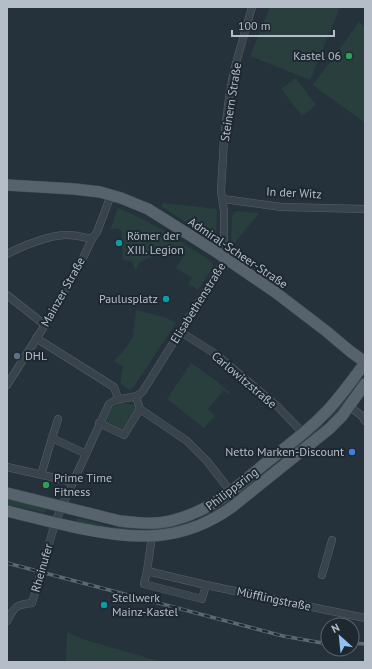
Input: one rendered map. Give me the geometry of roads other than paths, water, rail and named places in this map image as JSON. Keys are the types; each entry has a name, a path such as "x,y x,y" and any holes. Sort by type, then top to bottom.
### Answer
{"main road":[{"path":"7,185 87,190 116,196"},
{"name":"Admiral-Scheer-Straße","path":"116,196 158,215 226,258 275,292 365,362"},
{"name":"Admiral-Scheer-Straße","path":"336,339 365,355"},
{"name":"Philippsring","path":"7,493 120,521 136,523 163,522 195,513 215,503 231,492 303,433 336,401 365,362"},
{"name":"Philippsring","path":"7,512 122,536 152,536 176,533 202,525 221,515 232,507 329,429 342,416 365,384"},
{"path":"319,418 324,420 329,429"},
{"path":"195,513 198,522 202,525"}],"street":[{"name":"Steinern Straße","path":"223,200 221,192 222,160 229,98 234,70 252,7"},
{"name":"Mainzer Straße","path":"7,385 45,325 116,196"},
{"name":"In der Witz","path":"223,200 282,206 365,209"},
{"name":"Elisabethenstraße","path":"136,396 141,394 143,391 226,258 224,243 223,200"},
{"path":"7,254 22,247 58,235 92,239"},
{"path":"8,298 45,325"},
{"name":"Carlowitzstraße","path":"181,332 217,355 278,407 303,433"},
{"path":"36,338 114,387 118,398"},
{"path":"55,523 109,404 118,398 136,396 140,409 187,441 207,461 231,492"},
{"path":"349,406 362,416 365,421"},
{"path":"100,424 124,435 140,409"},
{"path":"41,475 58,419"},
{"path":"52,438 86,454"},
{"path":"7,467 73,482"},
{"name":"Rheinufer","path":"7,621 12,611 17,606 32,603 55,523"},
{"path":"152,536 144,584 202,599 206,585"},
{"path":"322,575 332,540"},
{"name":"Müfflingstraße","path":"146,571 365,618"}],"railway":[{"path":"7,563 283,636 320,643"},
{"path":"360,644 365,644"}],"place":[{"name":"Kastel 06","path":"349,56"},
{"name":"Römer der XIII. Legion","path":"119,243"},
{"name":"Paulusplatz","path":"166,299"},
{"name":"DHL","path":"17,356"},
{"name":"Netto Marken-Discount","path":"352,452"},
{"name":"Prime Time Fitness","path":"46,485"},
{"name":"Stellwerk Mainz-Kastel","path":"104,605"}]}
